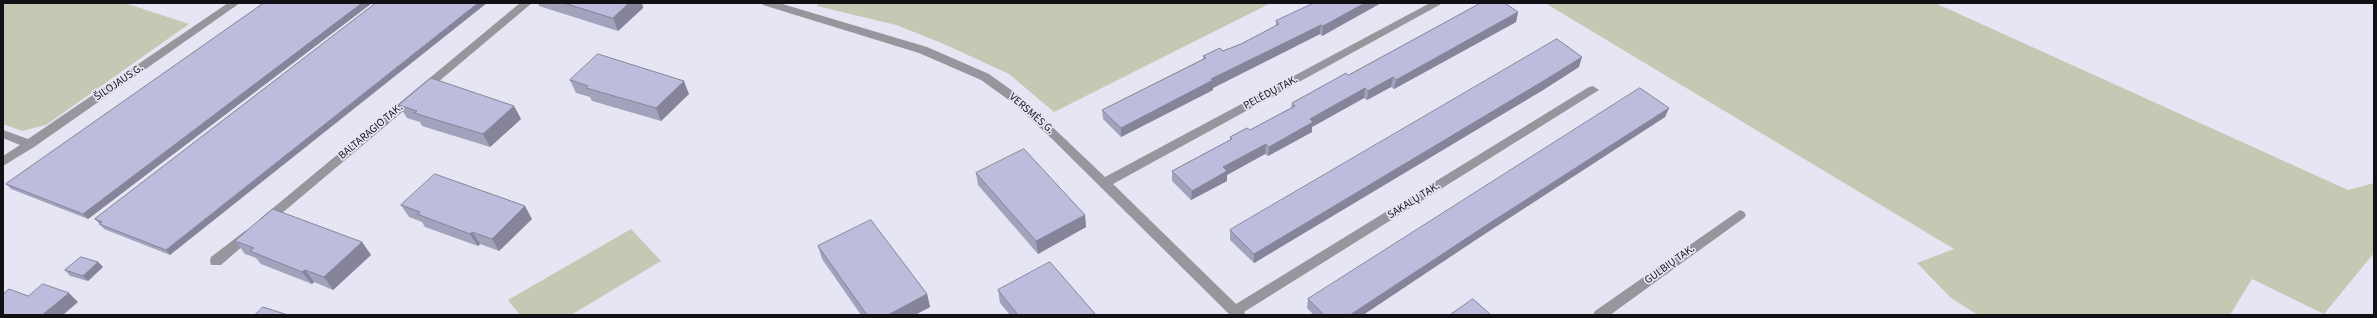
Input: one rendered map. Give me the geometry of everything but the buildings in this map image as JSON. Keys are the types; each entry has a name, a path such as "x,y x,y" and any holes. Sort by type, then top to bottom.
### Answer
{"street":[{"name":"ŠILOJAUS G.","path":"3,162 235,3"},
{"name":"BALTARAGIO TAK.","path":"216,261 527,3"},
{"name":"VERSMĖS G.","path":"767,3 923,50 985,77 1017,100 1237,313"},
{"name":"PELĖDŲ TAK.","path":"1104,184 1438,3"},
{"name":"SAKALŲ TAK.","path":"1237,313 1593,90"},
{"path":"3,134 30,144"},
{"name":"GULBIŲ TAK.","path":"1600,315 1740,215"}],"green space":[{"path":"3,3 125,3 189,24 46,125 22,131 3,124"},
{"path":"819,3 1271,3 1054,112 1009,74 944,44 896,25 817,6"},
{"path":"1545,3 1935,3 2348,190 2374,183 2374,253 2324,314 2252,279 2230,315 1978,315 1951,298 1917,263 1954,249"},
{"path":"631,229 661,261 571,315 520,315 508,300"}]}
